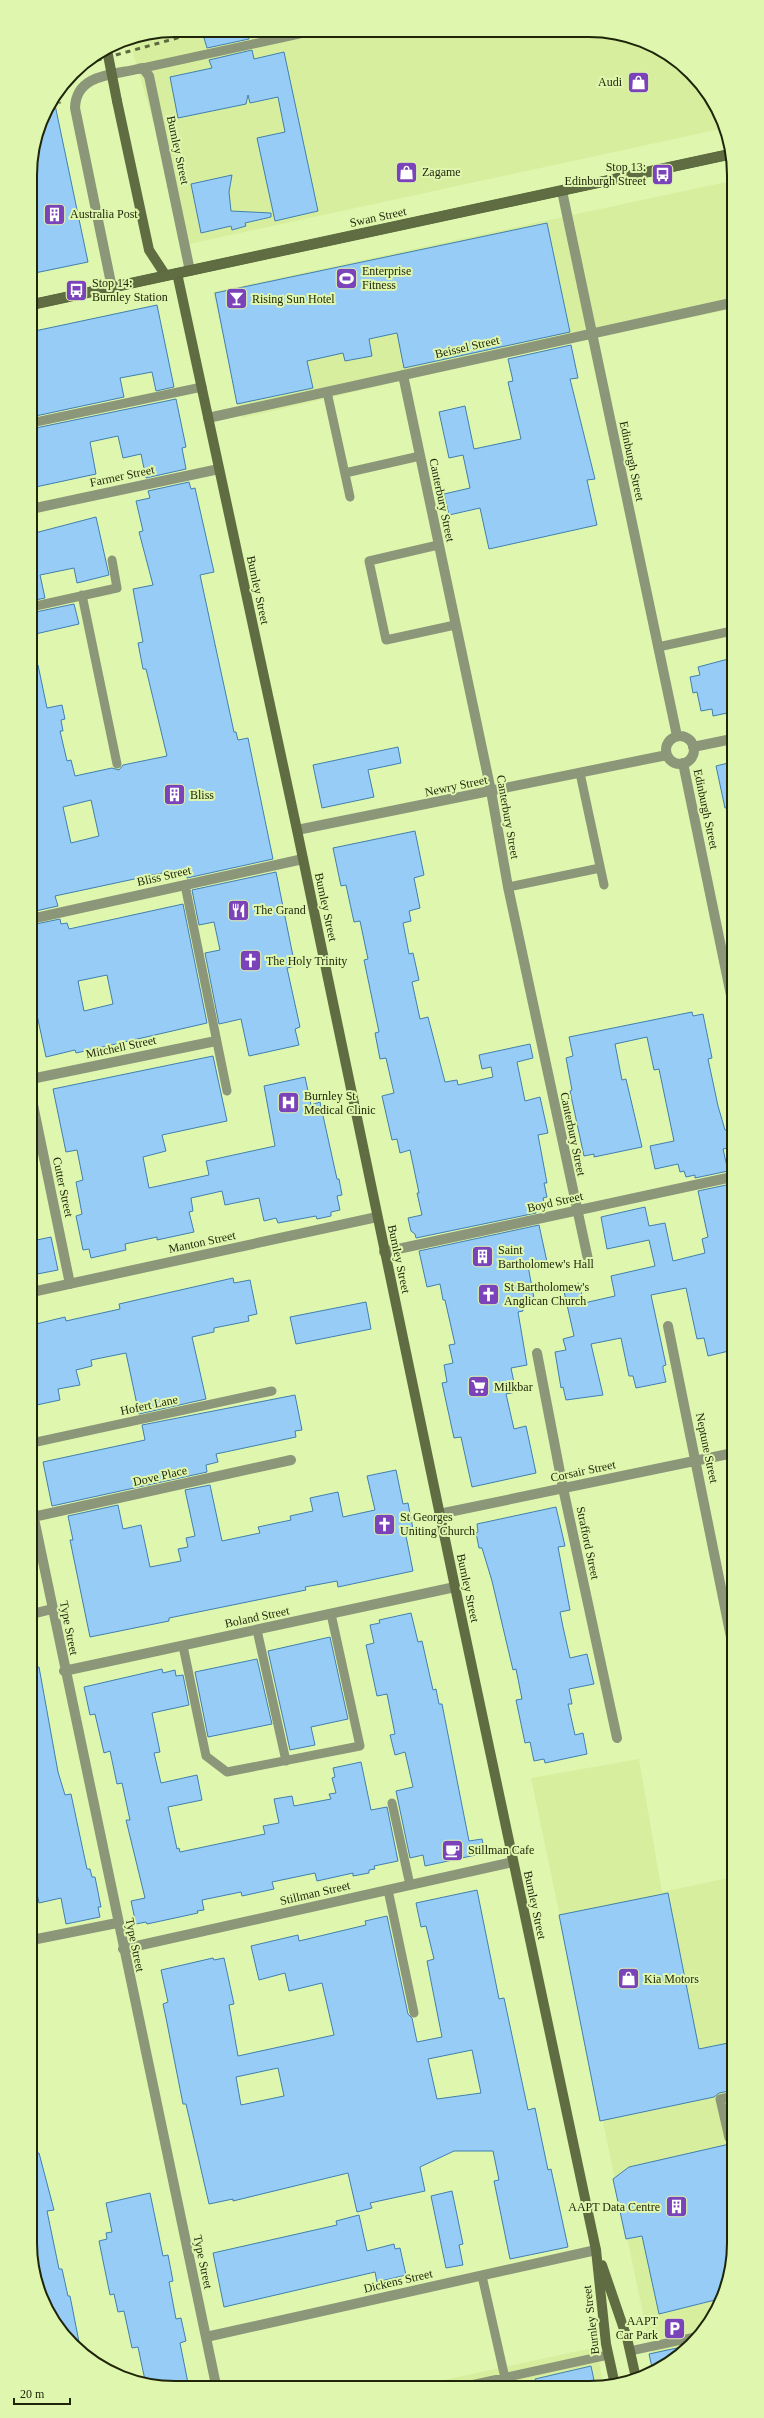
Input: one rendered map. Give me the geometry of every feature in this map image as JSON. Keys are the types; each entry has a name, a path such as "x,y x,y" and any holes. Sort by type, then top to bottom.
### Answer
{"main road":[{"path":"108,54 149,250 166,276"},
{"name":"Swan Street","path":"37,304 725,155"},
{"name":"Burnley Street","path":"177,274 297,830 454,1587 596,2250 608,2355 613,2379"},
{"name":"Burnley Street","path":"596,2250 630,2351 635,2373"}],"street":[{"name":"Burnley Street","path":"143,68 149,76 190,271"},
{"path":"112,288 75,108 76,97 80,89 88,81 143,68"},
{"name":"Edinburgh Street","path":"562,191 677,736"},
{"name":"Beissel Street","path":"208,418 592,332 727,304"},
{"name":"Canterbury Street","path":"403,375 491,792 508,887 576,1210 589,1264"},
{"name":"Farmer Street","path":"37,508 219,468"},
{"path":"677,736 686,738 694,747 692,757 683,764 674,762 667,755 666,750 669,741 677,736"},
{"path":"694,747 727,740"},
{"name":"Newry Street","path":"297,830 491,792 667,755"},
{"name":"Edinburgh Street","path":"683,764 727,976"},
{"name":"Bliss Street","path":"37,918 303,859"},
{"name":"Mitchell Street","path":"37,1078 216,1041"},
{"name":"Cutter Street","path":"37,1124 70,1284"},
{"name":"Boyd Street","path":"384,1252 727,1177"},
{"name":"Manton Street","path":"37,1291 377,1217"},
{"name":"Neptune Street","path":"668,1326 727,1617"},
{"name":"Strafford Street","path":"537,1353 563,1488 617,1738"},
{"name":"Corsair Street","path":"439,1514 727,1454"},
{"name":"Dove Place","path":"37,1512 291,1460"},
{"name":"Type Street","path":"37,1533 64,1671 215,2381"},
{"name":"Boland Street","path":"64,1671 454,1587"},
{"path":"37,1613 52,1609"},
{"name":"Stillman Street","path":"123,1949 513,1862"},
{"path":"37,1939 117,1923"},
{"name":"Dickens Street","path":"206,2337 596,2250"}],"lane":[{"path":"143,68 285,37"},
{"path":"37,422 202,387"},
{"path":"327,392 350,497"},
{"path":"345,473 420,456"},
{"path":"438,545 369,561 386,640 455,625"},
{"path":"37,606 117,588 112,560"},
{"path":"82,595 117,764"},
{"path":"658,647 727,632"},
{"path":"580,773 604,885"},
{"path":"508,887 600,868"},
{"path":"185,885 227,1091"},
{"name":"Hofert Lane","path":"37,1442 272,1391"},
{"path":"183,1646 206,1756 227,1772 360,1746 331,1614"},
{"path":"257,1630 286,1761"},
{"path":"392,1803 410,1885"},
{"path":"388,1890 414,2013"},
{"path":"727,2098 720,2099 727,2129"},
{"path":"482,2276 505,2378"},
{"path":"630,2351 689,2338"},
{"path":"490,2381 608,2355"}],"shaded area":[{"path":"175,37 598,37 633,44 666,60 687,77 698,91 709,106 719,129 189,244 131,44 157,38"},
{"path":"727,182 727,310 495,359 242,418 213,292"},
{"path":"639,1759 662,1892 727,1878 727,2252 720,2287 709,2312 687,2341 654,2365 531,1778"},
{"path":"597,2347 602,2380 598,2381 440,2381"}],"building":[{"path":"249,37 249,39 207,48 204,38"},
{"path":"252,50 254,59 284,52 318,211 275,221 257,138 285,132 278,97 250,103 248,95 246,104 178,118 170,77 212,68 209,60"},
{"name":"Australia Post","path":"55,106 88,262 37,273 37,166 42,139"},
{"path":"232,175 229,192 231,211 271,213 271,217 245,223 246,226 232,230 231,226 201,233 191,184"},
{"path":"547,223 570,332 404,368 397,333 369,339 372,356 345,361 343,353 307,361 313,388 237,404 215,293"},
{"path":"157,305 174,387 156,391 152,372 120,378 124,397 37,416 37,331"},
{"path":"571,345 578,378 570,379 595,479 587,480 597,525 489,549 480,508 449,515 444,494 470,488 463,455 449,458 439,412 465,406 474,449 521,439 508,382 513,381 508,359"},
{"path":"176,399 186,447 182,448 186,469 146,478 141,454 123,458 118,436 90,442 96,474 37,487 37,428"},
{"path":"189,482 191,489 195,488 214,572 200,575 234,732 236,732 238,740 248,738 273,859 187,878 185,870 168,874 167,872 55,896 58,906 37,911 37,665 47,708 62,705 65,719 61,720 63,731 60,731 67,761 71,760 75,776 112,768 119,770 123,765 167,756 146,669 143,669 138,643 143,642 133,589 153,585 139,532 143,531 136,501 150,498 148,491","holes":["91,800 99,836 71,843 63,807"]},
{"path":"96,517 109,575 77,583 74,568 40,575 45,598 37,600 37,532"},
{"path":"74,604 79,624 37,634 37,612"},
{"path":"727,659 727,713 713,716 712,709 701,711 697,692 693,693 690,677 700,675 698,667"},
{"path":"398,747 401,763 368,770 374,797 322,808 313,765"},
{"path":"727,763 727,808 725,808 716,766"},
{"path":"415,831 424,875 414,878 420,908 409,911 411,921 403,923 409,954 413,953 419,980 412,982 420,1019 428,1017 445,1082 457,1080 458,1085 493,1077 491,1067 482,1069 479,1055 530,1044 533,1058 517,1062 525,1101 540,1097 548,1133 538,1135 547,1183 544,1183 547,1197 543,1198 545,1206 535,1208 536,1213 416,1238 415,1234 411,1231 408,1218 422,1215 410,1150 400,1153 397,1139 392,1140 382,1096 394,1093 386,1058 380,1059 375,1033 379,1032 364,960 368,959 360,921 354,922 346,885 341,886 333,848"},
{"path":"276,872 295,966 287,968 300,1027 295,1029 299,1045 249,1056 241,1019 219,1024 205,953 220,950 214,922 199,925 192,890"},
{"path":"183,904 207,1023 76,1053 75,1050 46,1057 37,1015 37,924 60,919 61,924 67,923 69,929","holes":["107,975 113,1004 84,1011 78,981"]},
{"path":"692,1012 693,1016 703,1014 712,1058 708,1059 718,1106 725,1130 727,1130 727,1148 723,1149 727,1171 695,1178 695,1175 686,1177 684,1171 680,1172 678,1164 655,1169 650,1146 674,1141 659,1069 654,1070 647,1037 615,1044 622,1080 626,1079 642,1147 594,1157 594,1154 584,1156 570,1091 572,1090 566,1058 573,1056 569,1037"},
{"path":"213,1056 227,1121 162,1135 166,1151 143,1157 149,1188 209,1175 206,1161 275,1146 264,1086 305,1077 311,1105 320,1102 342,1195 337,1196 340,1210 331,1212 331,1216 317,1219 316,1216 278,1223 276,1218 264,1221 259,1198 225,1205 222,1191 191,1198 193,1211 189,1212 194,1232 157,1240 157,1237 125,1244 126,1250 91,1258 89,1249 83,1250 76,1216 82,1214 76,1182 83,1180 77,1150 66,1152 53,1089"},
{"path":"727,1185 727,1351 708,1356 704,1338 697,1339 686,1288 651,1295 666,1365 663,1366 663,1369 666,1382 636,1388 633,1376 629,1376 621,1338 591,1344 603,1395 566,1400 563,1387 561,1388 555,1352 566,1350 563,1339 574,1336 563,1287 579,1283 584,1303 615,1296 611,1276 655,1266 649,1240 607,1249 601,1217 645,1207 649,1226 665,1223 673,1261 705,1253 702,1239 708,1237 698,1191"},
{"path":"539,1225 547,1262 528,1266 534,1298 521,1301 523,1311 518,1312 527,1365 511,1368 516,1392 506,1394 514,1429 526,1426 536,1473 472,1487 461,1437 454,1438 442,1383 447,1382 444,1365 453,1363 449,1345 455,1344 440,1284 427,1287 419,1251"},
{"path":"51,1237 58,1270 37,1274 37,1240"},
{"path":"233,1278 234,1283 250,1280 257,1314 248,1316 249,1321 214,1328 214,1332 192,1337 206,1399 139,1414 126,1353 91,1360 92,1366 76,1370 80,1385 58,1389 60,1400 37,1405 37,1324 65,1317 66,1321 120,1309 119,1304"},
{"path":"366,1302 371,1329 296,1344 290,1317"},
{"path":"295,1395 302,1430 295,1431 296,1437 216,1454 218,1462 206,1465 207,1472 52,1506 43,1462 145,1440 142,1425"},
{"path":"396,1470 403,1504 408,1503 414,1534 406,1536 413,1571 338,1587 337,1581 305,1587 306,1590 169,1618 169,1621 90,1637 70,1540 73,1540 68,1516 118,1505 123,1529 141,1525 150,1567 181,1561 178,1549 188,1547 186,1538 195,1536 185,1490 210,1485 222,1541 260,1533 258,1527 291,1520 290,1516 313,1511 310,1498 338,1492 343,1517 375,1510 367,1476"},
{"path":"556,1507 565,1546 558,1547 570,1610 560,1612 563,1627 570,1658 587,1654 594,1684 569,1689 572,1704 568,1704 575,1735 583,1733 587,1754 545,1763 544,1759 534,1761 530,1742 525,1743 516,1700 522,1699 516,1669 513,1670 492,1581 482,1548 479,1548 476,1533 478,1532 477,1524"},
{"path":"411,1613 418,1642 422,1641 433,1690 436,1689 439,1704 442,1704 469,1841 482,1839 485,1853 425,1866 423,1855 410,1858 396,1791 413,1787 405,1752 395,1755 390,1735 395,1734 387,1694 377,1696 366,1645 374,1643 370,1625 380,1623 379,1620"},
{"path":"330,1637 348,1719 311,1727 315,1745 290,1750 268,1651"},
{"path":"257,1659 272,1724 208,1737 195,1672"},
{"path":"37,1667 39,1667 58,1772 65,1795 71,1794 87,1869 90,1869 92,1877 95,1877 101,1907 98,1907 100,1917 66,1924 61,1898 39,1903 37,1894"},
{"path":"162,1669 163,1673 175,1670 176,1676 183,1675 189,1705 152,1713 160,1752 154,1753 161,1783 197,1775 202,1800 168,1807 177,1849 179,1848 180,1852 265,1834 263,1826 279,1823 274,1799 292,1796 294,1806 331,1799 329,1794 336,1793 332,1778 335,1777 333,1768 361,1762 371,1810 387,1807 398,1861 374,1866 375,1869 369,1870 369,1873 353,1876 353,1873 317,1881 315,1873 272,1882 274,1889 242,1896 241,1892 202,1900 204,1910 197,1911 198,1913 147,1924 146,1922 136,1924 131,1901 145,1898 126,1820 130,1820 122,1783 117,1784 110,1751 104,1753 95,1714 90,1715 84,1687"},
{"path":"477,1890 499,1999 504,1998 528,2110 535,2108 548,2170 551,2169 568,2247 510,2259 494,2181 499,2180 493,2151 454,2151 420,2167 425,2191 370,2203 372,2208 357,2212 348,2173 233,2201 233,2199 209,2204 186,2104 183,2104 163,2004 168,2002 161,1970 213,1958 214,1960 224,1958 234,2004 229,2005 238,2056 334,2035 322,1983 289,1991 285,1973 259,1980 251,1946 298,1935 299,1941 366,1925 365,1921 387,1916 408,2014 412,2018 417,2042 442,2037 427,1961 434,1959 426,1926 421,1927 416,1903","holes":["472,2050 481,2093 437,2099 428,2059","278,2068 284,2096 241,2105 236,2077"]},
{"name":"Kia Motors","path":"668,1893 699,2049 727,2043 727,2091 719,2093 714,2097 600,2121 559,1915"},
{"name":"AAPT Data Centre","path":"727,2145 727,2252 720,2287 714,2300 659,2314 642,2236 626,2239 613,2179 629,2167"},
{"path":"37,2153 39,2153 54,2210 47,2211 59,2269 62,2269 68,2296 70,2296 79,2343 55,2312 44,2287 40,2270 37,2243"},
{"path":"452,2191 463,2244 459,2245 463,2265 446,2268 431,2196"},
{"path":"150,2193 163,2256 168,2255 173,2281 169,2282 176,2319 181,2318 186,2341 180,2343 188,2381 166,2381 144,2377 138,2347 132,2348 124,2311 118,2312 114,2294 110,2295 99,2241 107,2239 106,2233 112,2232 106,2203"},
{"path":"359,2215 367,2251 394,2244 395,2249 400,2248 406,2275 377,2282 375,2272 224,2307 213,2253 337,2225 336,2221"},
{"path":"678,2348 652,2366 649,2354"},
{"path":"591,2366 594,2381 535,2381 535,2379"}],"tram line":[{"path":"37,298 724,150"},
{"path":"37,308 726,160"}],"railway":[{"path":"98,60 181,37"}],"place":[{"name":"Audi","path":"638,82"},
{"name":"Zagame","path":"406,172"},
{"name":"Stop 13: Edinburgh Street","path":"662,174"},
{"name":"Australia Post","path":"54,214"},
{"name":"Enterprise Fitness","path":"346,278"},
{"name":"Stop 14: Burnley Station","path":"77,290"},
{"name":"Rising Sun Hotel","path":"237,299"},
{"name":"Bliss","path":"175,795"},
{"name":"The Grand","path":"239,910"},
{"name":"The Holy Trinity","path":"250,961"},
{"name":"Burnley St Medical Clinic","path":"289,1103"},
{"name":"Saint Bartholomew's Hall","path":"483,1257"},
{"name":"St Bartholomew's Anglican Church","path":"488,1294"},
{"name":"Milkbar","path":"479,1387"},
{"name":"St Georges Uniting Church","path":"384,1524"},
{"name":"Stillman Cafe","path":"453,1850"},
{"name":"Kia Motors","path":"628,1979"},
{"name":"AAPT Data Centre","path":"676,2207"},
{"name":"AAPT Car Park","path":"674,2328"}]}
